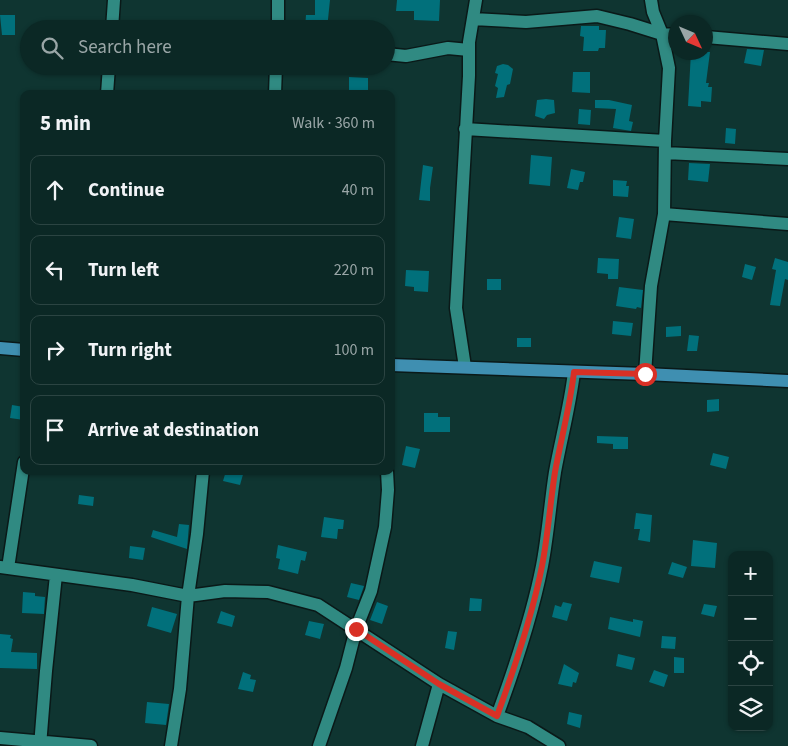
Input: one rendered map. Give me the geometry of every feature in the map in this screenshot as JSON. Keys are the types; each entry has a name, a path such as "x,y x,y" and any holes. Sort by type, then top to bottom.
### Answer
{"main road":[{"path":"0,348 20,350"},
{"path":"395,365 788,381"}],"street":[{"path":"113,20 114,0"},
{"path":"278,0 278,20"},
{"path":"465,367 456,308 469,50 476,0"},
{"path":"645,374 651,286 664,214 669,68 662,34 653,12 651,0"},
{"path":"473,19 526,22 597,16 668,34"},
{"path":"713,39 788,44"},
{"path":"395,55 406,56 448,48 469,50"},
{"path":"107,90 108,75"},
{"path":"274,90 275,75"},
{"path":"465,129 788,159"},
{"path":"664,214 788,224"},
{"path":"497,716 514,669 542,568 556,471 570,405 574,372"},
{"path":"22,475 4,568 132,585 188,596 225,591 268,592 318,606 439,684 497,716 528,728 559,746"},
{"path":"171,746 180,689 188,596 203,475"},
{"path":"319,746 346,668 356,629 372,591 385,526 387,475"},
{"path":"40,744 56,575"},
{"path":"422,746 439,684"},
{"path":"0,738 40,744 91,746"}],"building":[{"path":"315,0 330,0 328,20 306,20 306,15 315,15"},
{"path":"397,0 440,0 439,21 414,20 414,11 396,11"},
{"path":"0,15 15,15 15,35 2,35"},
{"path":"581,26 599,26 599,30 606,30 605,48 599,48 598,51 583,51 584,37 580,36"},
{"path":"747,49 764,50 761,66 744,63"},
{"path":"691,60 709,60 706,83 709,83 708,87 712,87 711,102 701,101 701,107 688,106"},
{"path":"503,64 513,69 510,84 507,85 504,97 496,98 498,88 495,86 498,74 495,73 497,66"},
{"path":"573,72 590,72 590,93 572,92"},
{"path":"349,77 368,78 368,90 349,90"},
{"path":"537,100 554,100 555,113 547,115 544,119 535,116"},
{"path":"595,100 609,100 632,105 629,121 633,122 631,131 613,128 616,109 595,108"},
{"path":"579,109 591,110 590,125 578,124"},
{"path":"726,128 736,129 735,144 725,143"},
{"path":"531,155 552,157 550,186 529,184"},
{"path":"689,163 710,164 708,182 688,180"},
{"path":"423,165 433,167 430,201 419,200"},
{"path":"571,169 585,172 583,182 580,182 578,190 567,188"},
{"path":"613,180 627,181 626,186 629,186 628,197 613,196"},
{"path":"619,217 634,219 631,239 616,237"},
{"path":"598,258 619,259 618,279 608,279 608,274 597,273"},
{"path":"775,258 788,262 788,280 785,279 780,306 770,305 776,270 772,269"},
{"path":"745,264 756,267 752,280 742,277"},
{"path":"406,270 429,271 428,292 414,291 414,287 405,286"},
{"path":"487,279 501,279 501,290 487,290"},
{"path":"619,287 643,290 641,308 616,306"},
{"path":"613,321 633,323 631,336 612,334"},
{"path":"681,326 681,336 666,337 666,327"},
{"path":"689,335 699,336 697,351 687,351"},
{"path":"517,338 531,338 531,347 517,347"},
{"path":"719,399 719,411 707,412 707,400"},
{"path":"12,405 20,406 20,419 10,418"},
{"path":"424,413 438,413 438,417 450,417 450,432 424,432"},
{"path":"597,436 628,437 628,449 613,449 613,444 597,443"},
{"path":"406,446 420,449 415,468 402,465"},
{"path":"713,453 729,457 726,469 710,465"},
{"path":"225,475 243,475 240,485 223,481"},
{"path":"79,495 94,497 93,506 78,504"},
{"path":"636,513 652,515 650,542 638,540 640,529 634,529"},
{"path":"324,517 344,520 343,529 338,529 337,539 321,537"},
{"path":"179,524 189,525 187,549 151,537 153,530 177,537"},
{"path":"693,540 717,543 715,568 691,566"},
{"path":"278,545 307,552 305,561 301,560 298,574 278,569 280,559 276,558"},
{"path":"130,546 145,548 143,560 129,558"},
{"path":"594,561 622,567 619,583 590,577"},
{"path":"672,562 687,567 683,578 668,574"},
{"path":"351,583 364,586 359,600 347,597"},
{"path":"23,592 35,593 35,596 45,597 44,614 22,613"},
{"path":"470,598 482,599 481,611 469,611"},
{"path":"377,602 388,606 382,624 370,620"},
{"path":"563,602 572,604 567,621 552,617 555,605 561,607"},
{"path":"704,604 717,606 714,617 701,614"},
{"path":"152,607 177,614 171,633 147,626"},
{"path":"221,611 235,616 232,627 217,623"},
{"path":"610,617 633,622 633,619 643,621 640,637 608,629"},
{"path":"309,621 324,624 320,639 305,635"},
{"path":"448,631 457,632 454,650 445,648"},
{"path":"0,634 11,635 10,638 13,639 11,652 37,653 37,669 0,668"},
{"path":"662,636 676,637 675,649 661,648"},
{"path":"618,654 635,658 632,670 616,666"},
{"path":"674,657 684,658 684,673 674,673"},
{"path":"564,664 579,673 576,683 573,682 572,687 558,684"},
{"path":"654,670 668,675 664,687 649,682"},
{"path":"243,672 251,675 250,679 256,680 253,692 238,689"},
{"path":"147,702 169,704 166,725 145,723"},
{"path":"569,712 582,715 580,728 567,724"}],"route":[{"path":"356,629 439,684 497,716 514,669 542,568 556,471 570,405 574,372 645,374"}]}
